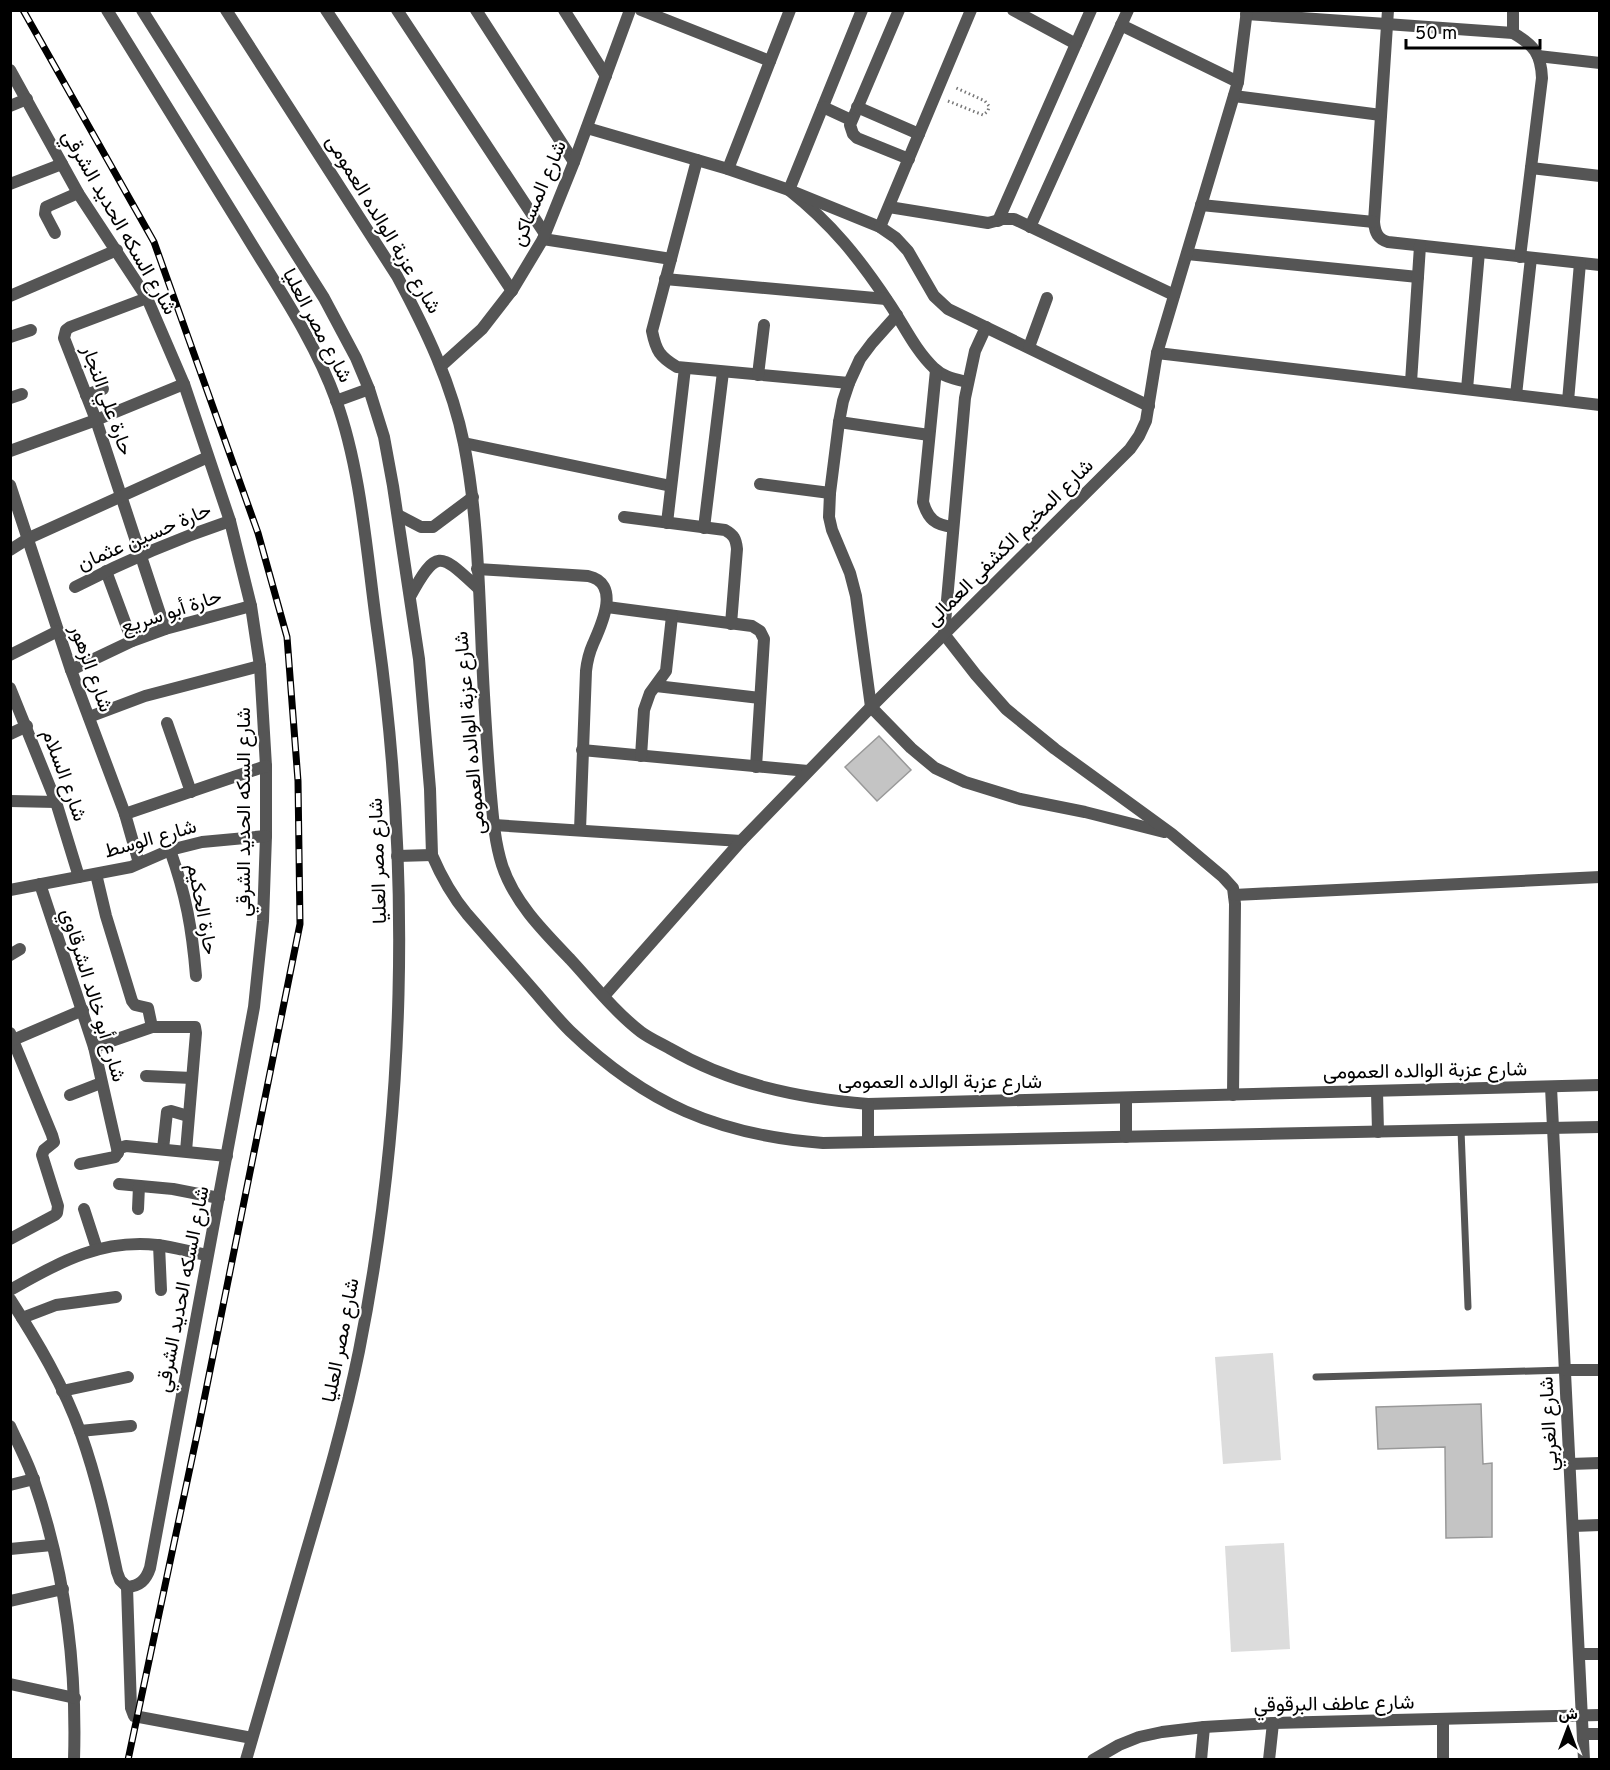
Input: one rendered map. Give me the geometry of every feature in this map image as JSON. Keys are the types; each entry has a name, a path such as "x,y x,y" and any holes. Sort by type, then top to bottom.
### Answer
{"street":[{"name":"شارع مصر العليا","path":"107,10 294,313 324,371 336,401 356,478 393,754 397,856 396,1052 386,1177 371,1284 358,1354 330,1471 246,1760"},
{"name":"شارع مصر العليا","path":"142,10 324,298 341,327 369,389 384,437 411,595 426,724 432,855"},
{"name":"شارع عزبة الوالده العمومى","path":"226,10 397,276 421,320 441,366 464,443 472,497 488,759 494,825 502,865 526,910 604,996 641,1032 683,1056 727,1076 773,1090 820,1100 868,1104 1599,1085"},
{"path":"326,10 512,291"},
{"path":"397,10 544,236 671,259"},
{"path":"476,10 574,162"},
{"path":"564,10 606,76"},
{"name":"شارع المساكن","path":"441,366 482,329 512,291 544,236 630,10"},
{"path":"641,10 770,61"},
{"path":"728,170 790,10"},
{"path":"789,190 862,10"},
{"path":"898,10 851,120 851,129 857,138 909,159"},
{"path":"880,227 971,10"},
{"path":"1013,10 1076,44"},
{"path":"998,221 1091,10"},
{"path":"1030,227 1128,10"},
{"path":"1388,10 1374,222 1374,231 1380,239 1420,246 1599,265"},
{"path":"1513,10 1513,33"},
{"path":"1246,12 1388,25 1513,33 1534,48 1538,56 1542,78 1530,168 1516,395"},
{"name":"شارع المخيم الكشفى العمالى","path":"604,996 741,841 871,707 1130,449 1139,436 1146,421 1157,352 1238,82 1246,12"},
{"path":"1121,25 1238,82"},
{"path":"1538,56 1599,63"},
{"name":"شارع السكه الحديد الشرقي","path":"10,70 78,193 147,298 184,384 230,521 251,606 260,666 266,766 266,836 263,921 254,1007 150,1568 143,1581 127,1587"},
{"path":"1234,96 1381,115"},
{"path":"10,106 27,99"},
{"path":"823,107 851,120"},
{"path":"857,107 919,134"},
{"path":"587,128 789,190 880,227 896,238 908,251 934,296 948,309 1149,406"},
{"path":"697,160 652,331 655,347 664,359 677,367 849,383"},
{"path":"10,184 62,164"},
{"path":"1530,168 1599,176"},
{"path":"789,190 841,237 886,299 923,356 936,370 951,378 968,382"},
{"path":"55,233 45,214 46,207 78,193"},
{"path":"1201,205 1374,222"},
{"path":"889,207 988,223 1014,219 1174,295"},
{"path":"1411,382 1420,246"},
{"path":"10,296 117,250"},
{"path":"1467,389 1479,252"},
{"path":"1187,254 1418,277"},
{"path":"1568,401 1580,263"},
{"path":"665,279 886,299"},
{"name":"حارة علي النجار","path":"147,298 70,327 66,330 64,338 96,420 165,629"},
{"path":"1029,348 1047,298"},
{"path":"897,315 860,359 849,383 839,422 830,493 829,517 832,530 850,573 856,596 871,707 911,748 935,768 965,782 1020,799 1085,812 1172,834"},
{"path":"758,375 764,325"},
{"path":"986,327 975,351 968,382 952,527 944,634 1006,709 1055,749 1172,834 1233,888 1233,1095"},
{"path":"10,337 31,330"},
{"path":"1157,352 1599,405"},
{"path":"667,523 685,368"},
{"path":"936,370 923,502 926,513 932,521 942,526 952,527"},
{"path":"704,528 723,372"},
{"path":"10,451 96,420 184,384"},
{"path":"86,395 103,388"},
{"path":"336,401 369,389"},
{"path":"839,422 929,435"},
{"path":"464,443 671,486"},
{"path":"10,550 29,538 208,457"},
{"path":"759,484 830,493"},
{"name":"شارع الزهور","path":"10,485 71,670 125,814 139,863"},
{"path":"398,516 421,527 434,527 472,497"},
{"path":"624,517 725,530 732,534 736,540 737,549 731,624"},
{"name":"حارة حسين عثمان","path":"75,587 139,555 184,536 230,521"},
{"path":"411,595 424,570 435,561 450,563 478,588"},
{"path":"477,569 596,578 605,588 607,607 588,657 586,671 580,830"},
{"path":"106,571 132,641"},
{"name":"حارة أبو سريع","path":"71,670 132,641 165,629 251,606"},
{"path":"607,607 752,626 759,631 764,639 756,767"},
{"path":"641,756 644,710 646,701 666,671 672,616"},
{"path":"10,655 58,631"},
{"path":"89,717 145,696 260,666"},
{"path":"656,686 760,698"},
{"name":"شارع السلام","path":"10,688 56,802 79,877"},
{"path":"167,723 191,792"},
{"path":"10,734 27,726"},
{"path":"582,750 808,771"},
{"path":"125,814 266,766"},
{"path":"10,801 56,802"},
{"path":"494,825 741,841"},
{"name":"شارع الوسط","path":"10,890 130,867 170,850 202,842 266,836"},
{"name":"حارة الحكيم","path":"170,850 184,891 196,976"},
{"path":"397,856 432,855 456,900 568,1030 631,1082 666,1103 742,1132 783,1140 823,1143 1599,1127"},
{"path":"96,874 106,916 132,1001 135,1005 148,1008 152,1027"},
{"path":"1234,896 1599,877"},
{"name":"شارع أبو خالد الشرقاوي","path":"40,884 94,1047 118,1153"},
{"path":"10,1239 57,1213 58,1206 42,1158 42,1153 52,1145 53,1139 12,1037 83,1010"},
{"path":"94,1047 152,1027 195,1027 186,1151"},
{"path":"146,1076 192,1078"},
{"path":"70,1095 101,1083"},
{"name":"شارع الغربي","path":"1551,1087 1584,1760"},
{"path":"1377,1091 1378,1132"},
{"path":"1126,1098 1126,1137"},
{"path":"868,1104 868,1142"},
{"path":"163,1149 167,1112 188,1116"},
{"path":"80,1164 115,1157 120,1148 126,1146 227,1156"},
{"path":"119,1185 191,1192 219,1198"},
{"path":"138,1186 138,1209"},
{"path":"84,1209 97,1249"},
{"path":"10,1290 65,1260 117,1245 159,1245 207,1255"},
{"path":"159,1245 161,1290"},
{"path":"22,1318 56,1305 116,1297"},
{"path":"10,1299 45,1357 62,1391 80,1431 97,1482 117,1572 120,1580 127,1587 131,1708 134,1716 252,1738"},
{"path":"1565,1370 1599,1370"},
{"path":"62,1391 129,1377"},
{"path":"10,1426 34,1479 63,1589 75,1698 74,1760"},
{"path":"80,1431 131,1426"},
{"path":"1570,1464 1599,1463"},
{"path":"10,1485 34,1479"},
{"path":"1573,1526 1599,1525"},
{"path":"10,1549 52,1545"},
{"path":"10,1601 63,1589"},
{"path":"1579,1654 1599,1654"},
{"path":"10,1684 75,1698"},
{"name":"شارع عاطف البرقوقي","path":"1093,1760 1139,1737 1204,1727 1273,1723 1599,1715"},
{"path":"1443,1720 1443,1760"},
{"path":"1269,1760 1273,1723"},
{"path":"1201,1760 1204,1727"},
{"path":"1583,1734 1599,1734"}],"lane":[{"path":"1461,1130 1468,1307"},
{"path":"1316,1377 1565,1370"}],"path":[{"path":"935,95 983,115 988,111 985,101 942,81"}],"shaded area":[{"path":"1273,1353 1281,1460 1223,1464 1215,1357"},
{"path":"1284,1543 1290,1649 1231,1652 1225,1546"}],"building":[{"path":"879,736 911,770 877,801 845,767"},
{"path":"1481,1404 1483,1464 1492,1463 1492,1537 1446,1538 1445,1447 1378,1449 1376,1407"}],"railway":[{"path":"23,10 154,242 258,533 287,637 298,781 300,924 198,1430 128,1760"}]}
